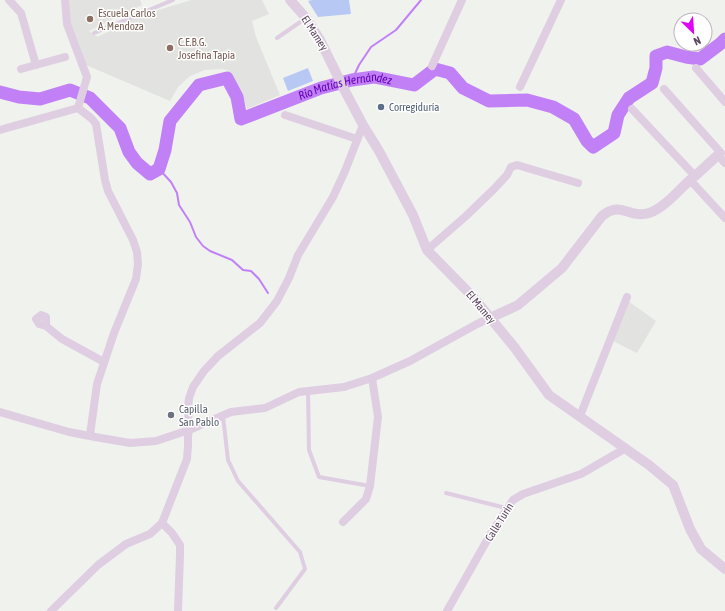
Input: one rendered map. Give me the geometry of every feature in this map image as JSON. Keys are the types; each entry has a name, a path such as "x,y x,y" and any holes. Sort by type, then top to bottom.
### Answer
{"street":[{"path":"9,0 20,13 36,65"},
{"path":"65,0 67,24 87,77 79,104"},
{"name":"El Mamey","path":"290,0 306,18 320,40 363,125 379,151 413,215 427,250 473,297 515,348 548,395 566,409 580,416 626,448 673,485 690,529 702,549 725,569"},
{"path":"432,66 462,0"},
{"path":"520,87 561,0"},
{"path":"22,69 65,57"},
{"path":"696,68 725,102"},
{"path":"0,412 70,432 130,443 141,443 156,441 189,430 235,411 265,408 295,393 308,390 344,387 372,378 410,361 477,324 518,305 562,268 607,211 617,208 639,215 654,211 692,178 722,155 664,89"},
{"path":"0,130 79,104"},
{"path":"79,104 96,124 108,191 133,240 138,259 136,279 97,384 90,435"},
{"path":"632,108 725,218"},
{"path":"285,115 357,139"},
{"path":"51,611 98,565 126,544 150,534 162,523 187,460 189,398 197,380 218,356 265,318 277,301 289,278 298,255 333,197 363,125"},
{"path":"427,250 488,195 507,175 511,167 517,165 578,183"},
{"path":"580,416 627,297"},
{"path":"46,326 62,339 104,362"},
{"path":"342,522 366,499 370,486 378,417 372,378"},
{"name":"Calle Turin","path":"447,611 506,508 516,498 582,474 626,448"},
{"path":"162,523 172,533 180,545 178,611"}],"lane":[{"path":"94,33 173,0"},
{"path":"277,38 306,18"},
{"path":"308,390 309,450 319,477 370,486"},
{"path":"222,416 228,460 238,481 300,552 305,569 276,608"},
{"path":"446,494 506,508"}],"shaded area":[{"name":"C.E.B.G. Josefina Tapia","path":"67,0 140,0 142,5 89,31 98,37 133,18 191,0 262,0 269,14 252,21 256,37 280,95 247,109 242,94 228,70 219,69 205,70 190,76 178,87 170,101 86,65 69,25"},
{"path":"349,0 351,14 318,17 308,1"},
{"path":"308,68 313,81 288,91 283,78"},
{"path":"628,301 656,321 637,353 611,340"}],"waterway":[{"path":"352,80 359,65 371,47 396,30 421,0"},
{"name":"Río Matías Hernández","path":"0,92 19,97 40,99 70,90 90,98 120,128 129,152 137,163 150,174 159,169 165,150 170,121 199,85 227,78 237,97 241,119 321,88 352,80 374,77 414,85 435,69 450,73 463,88 489,101 527,100 553,107 574,119 587,141 593,147 614,133 618,115 629,98 652,83 656,68 656,56 667,52 700,59 725,39"},
{"path":"159,169 171,182 177,193 179,205 190,222 196,237 203,246 210,251 232,260 243,270 251,271 259,279 268,293"}],"place":[{"name":"Escuela Carlos A. Mendoza","path":"90,19"},
{"name":"C.E.B.G. Josefina Tapia","path":"170,48"},
{"name":"Corregiduría","path":"381,107"},
{"name":"Capilla San Pablo","path":"171,415"}]}
